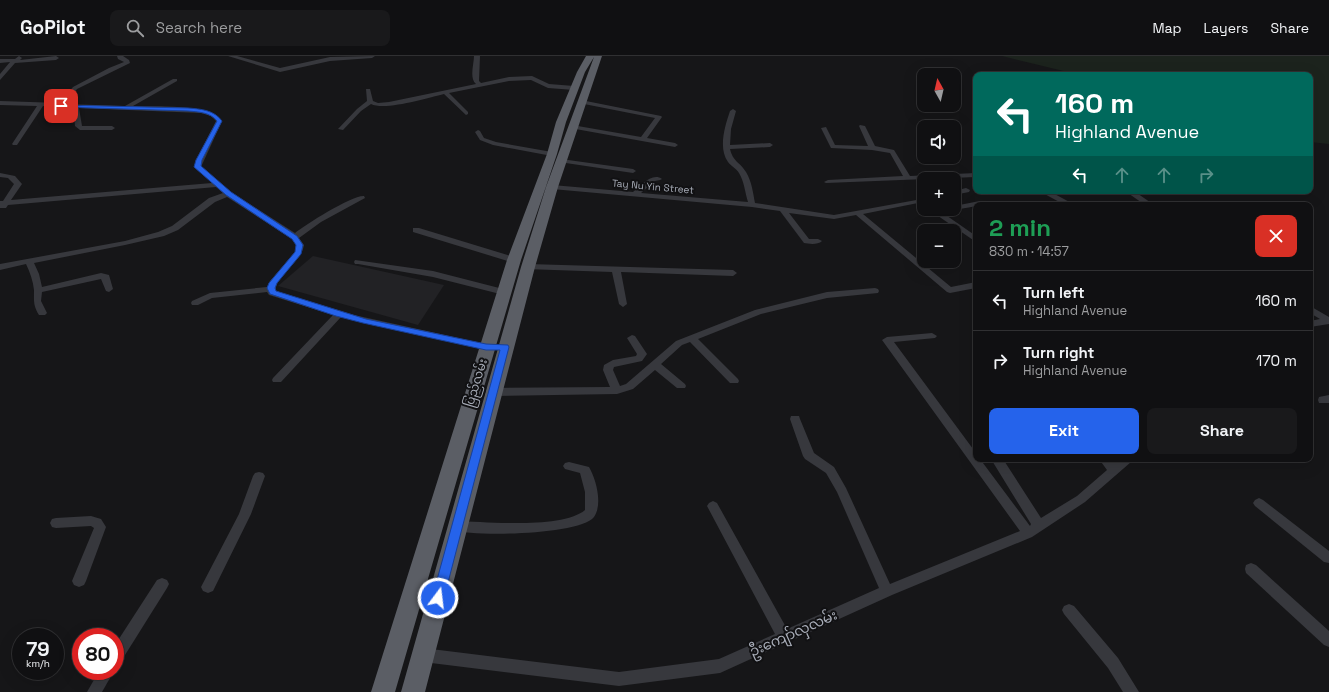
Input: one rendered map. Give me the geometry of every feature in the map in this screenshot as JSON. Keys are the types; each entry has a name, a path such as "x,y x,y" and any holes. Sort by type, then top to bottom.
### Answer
{"highway":[{"name":"ပြည်လမ်း","path":"383,692 496,347 528,268 552,187 561,122 574,88 585,63 590,56"},
{"name":"ပြည်လမ်း","path":"413,692 493,392 496,347 504,292 514,260 556,158 572,127 598,56"}],"street":[{"path":"0,78 15,61 22,56"},
{"path":"61,106 75,88 111,69 127,63 127,61 120,58 120,56"},
{"path":"231,56 280,70 326,60 372,56"},
{"path":"477,56 474,76 476,82 479,84"},
{"path":"0,61 56,58"},
{"path":"370,102 377,105 389,104 479,84 524,78 532,78 548,86 574,88"},
{"path":"127,107 176,80"},
{"path":"368,90 370,102"},
{"path":"445,92 466,113"},
{"path":"341,129 359,110 370,102"},
{"path":"581,102 659,117 642,140"},
{"path":"0,103 202,111 215,115 219,121 199,160 197,167 228,194 295,237 300,245 299,252 273,283 271,288 272,293 339,314 496,347"},
{"path":"15,144 41,105"},
{"path":"76,106 78,126 80,128 112,128"},
{"path":"734,111 730,119 726,147 730,159 741,170 752,205"},
{"path":"862,126 872,148"},
{"path":"572,127 675,145"},
{"path":"824,128 833,147 872,148 892,151 907,177"},
{"path":"478,132 482,139 495,144 556,158 633,171"},
{"path":"726,147 770,145"},
{"path":"828,182 973,174"},
{"path":"0,176 10,176 15,179 18,184 3,202 0,209"},
{"path":"635,194 654,179 658,179"},
{"path":"3,202 218,185"},
{"name":"Tay Nu Yin Street","path":"552,187 752,205 834,218 917,203"},
{"path":"961,191 966,190"},
{"path":"0,267 125,243 161,234 175,228 212,200 228,194"},
{"path":"1049,194 1065,202"},
{"path":"1134,194 1146,202"},
{"path":"295,237 320,220 361,198"},
{"path":"961,207 973,205"},
{"path":"783,210 808,241 818,241"},
{"path":"858,213 950,290 973,286"},
{"path":"941,216 973,238"},
{"path":"416,230 514,260"},
{"path":"29,262 35,274 38,290 37,301 42,313"},
{"path":"358,262 433,274 504,292"},
{"path":"528,268 733,273"},
{"path":"616,270 623,304"},
{"path":"38,290 101,276 106,277 109,289"},
{"path":"195,303 210,296 271,288"},
{"path":"493,392 618,390 629,387 679,343 758,312 827,296 875,291"},
{"path":"1313,311 1328,320"},
{"path":"277,380 339,314"},
{"path":"1313,323 1328,320"},
{"path":"932,336 887,340 973,451"},
{"path":"618,390 608,370 609,365 616,362 639,359 642,354 632,338"},
{"path":"692,338 734,381"},
{"path":"655,365 681,386"},
{"path":"795,419 810,456 830,470 842,491 887,591"},
{"path":"981,462 1033,529"},
{"path":"999,462 1033,529"},
{"path":"1107,462 1114,470"},
{"name":"ဦးကျော်လှလမ်း","path":"423,655 619,679 720,666 887,591 1033,529 1081,499 1123,462"},
{"path":"457,526 520,529 580,521 589,516 591,510 589,480 585,470 569,466"},
{"path":"208,587 246,514 259,476"},
{"path":"1258,503 1329,558"},
{"path":"713,506 784,637"},
{"path":"56,523 91,521 97,523 100,527 79,581"},
{"path":"1251,568 1329,640"},
{"path":"124,644 162,584"},
{"path":"1069,610 1113,662 1132,692"},
{"path":"94,692 101,680"}],"shaded area":[{"path":"1002,56 1329,56 1329,144 1313,142 1313,72 1068,72"},
{"path":"313,256 444,285 418,325 278,286"}],"route":[{"path":"61,106 107,106 188,110 202,111 215,115 219,121 197,164 197,167 228,194 295,237 300,245 299,252 273,283 271,288 272,293 366,322 486,347 505,347 438,598"}]}
